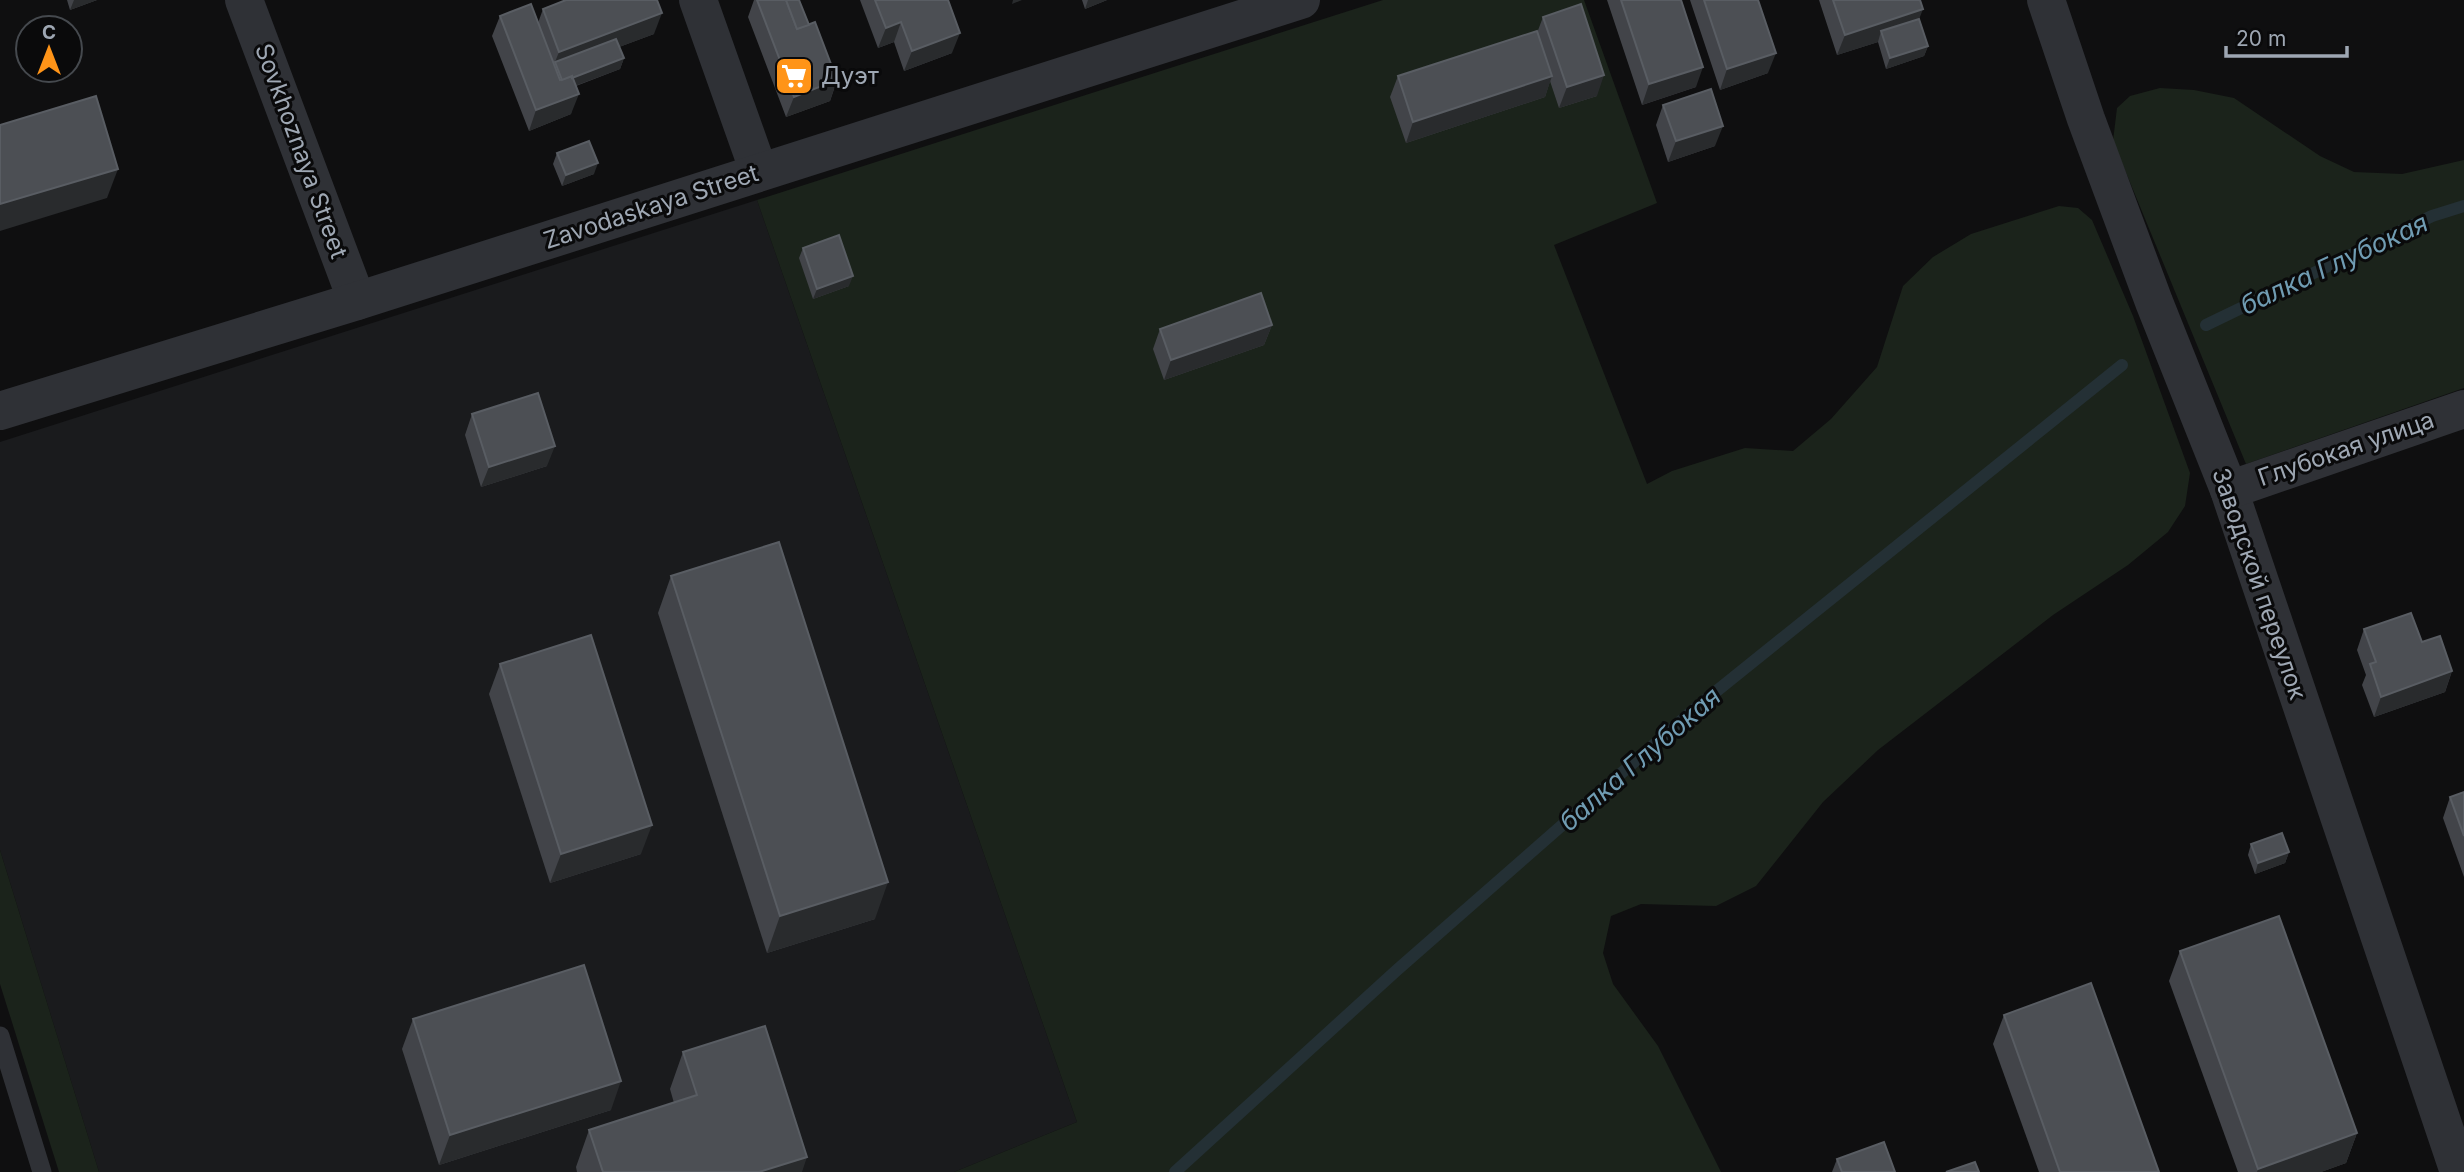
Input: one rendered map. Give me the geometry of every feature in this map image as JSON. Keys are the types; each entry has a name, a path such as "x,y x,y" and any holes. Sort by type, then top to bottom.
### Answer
{"street":[{"name":"Sovkhoznaya Street","path":"244,0 357,301"},
{"path":"698,0 759,172"},
{"name":"Zavodaskaya Street","path":"0,411 357,301 1301,0"},
{"name":"Заводской переулок","path":"2046,0 2086,119 2154,302 2229,490 2459,1172"},
{"name":"Глубокая улица","path":"2229,490 2464,409"}],"lane":[{"path":"0,1037 42,1172"}],"shaded area":[{"path":"1383,0 1584,0 1657,203 1554,245 1647,484 1672,471 1745,448 1793,451 1831,419 1877,367 1903,286 1933,257 1971,234 2059,206 2078,208 2092,220 2133,316 2190,473 2185,506 2168,532 2128,565 2053,615 1878,750 1823,802 1756,886 1716,906 1641,904 1611,916 1603,953 1613,984 1658,1046 1721,1172 954,1172 1077,1122 757,200"},
{"path":"2160,88 2194,90 2234,98 2320,156 2354,172 2402,174 2464,160 2464,388 2246,464 2113,141 2117,108 2130,96"},
{"path":"757,200 1077,1122 954,1172 99,1172 0,850 0,442"},
{"path":"0,850 99,1172 59,1172 0,984"}],"building":[{"path":"566,0 657,0 662,13 559,52 543,9"},
{"path":"757,0 786,0 797,29 815,22 837,80 794,97"},
{"path":"786,0 799,0 809,25 797,29"},
{"path":"875,0 948,0 960,33 912,51 901,22 886,28"},
{"path":"1621,0 1681,0 1703,67 1649,84"},
{"path":"1704,0 1758,0 1776,53 1727,69"},
{"path":"1833,0 1920,0 1923,9 1845,35"},
{"path":"531,4 560,80 572,76 579,94 536,110 500,16"},
{"path":"1581,4 1604,75 1567,87 1543,17"},
{"path":"1919,19 1928,46 1890,58 1881,31"},
{"path":"1537,31 1552,76 1413,122 1398,76"},
{"path":"616,39 624,58 562,80 555,62"},
{"path":"1711,89 1723,126 1676,141 1663,105"},
{"path":"96,96 118,169 0,204 0,125"},
{"path":"589,141 598,163 566,175 557,153"},
{"path":"839,235 853,276 817,289 803,248"},
{"path":"1261,293 1272,325 1171,360 1160,329"},
{"path":"538,393 555,446 489,467 472,414"},
{"path":"779,542 888,882 780,916 671,576"},
{"path":"2411,613 2422,642 2440,636 2452,671 2381,697 2370,664 2376,662 2364,629"},
{"path":"591,635 652,825 561,854 500,664"},
{"path":"2464,792 2464,836 2450,797"},
{"path":"2282,833 2289,852 2258,863 2251,844"},
{"path":"2279,916 2357,1133 2258,1169 2180,951"},
{"path":"584,965 621,1081 450,1135 413,1019"},
{"path":"2091,983 2159,1172 2060,1172 2004,1015"},
{"path":"765,1026 807,1157 759,1172 603,1172 589,1130 697,1095 683,1052"},
{"path":"1884,1142 1895,1172 1842,1172 1837,1159"},
{"path":"1975,1162 1979,1172 1946,1172"}],"waterway":[{"name":"балка Глубокая","path":"2206,325 2432,216 2464,206"},
{"name":"балка Глубокая","path":"1175,1172 1397,970 1698,706 2122,365"}],"place":[{"name":"Дуэт","path":"794,76"}]}
